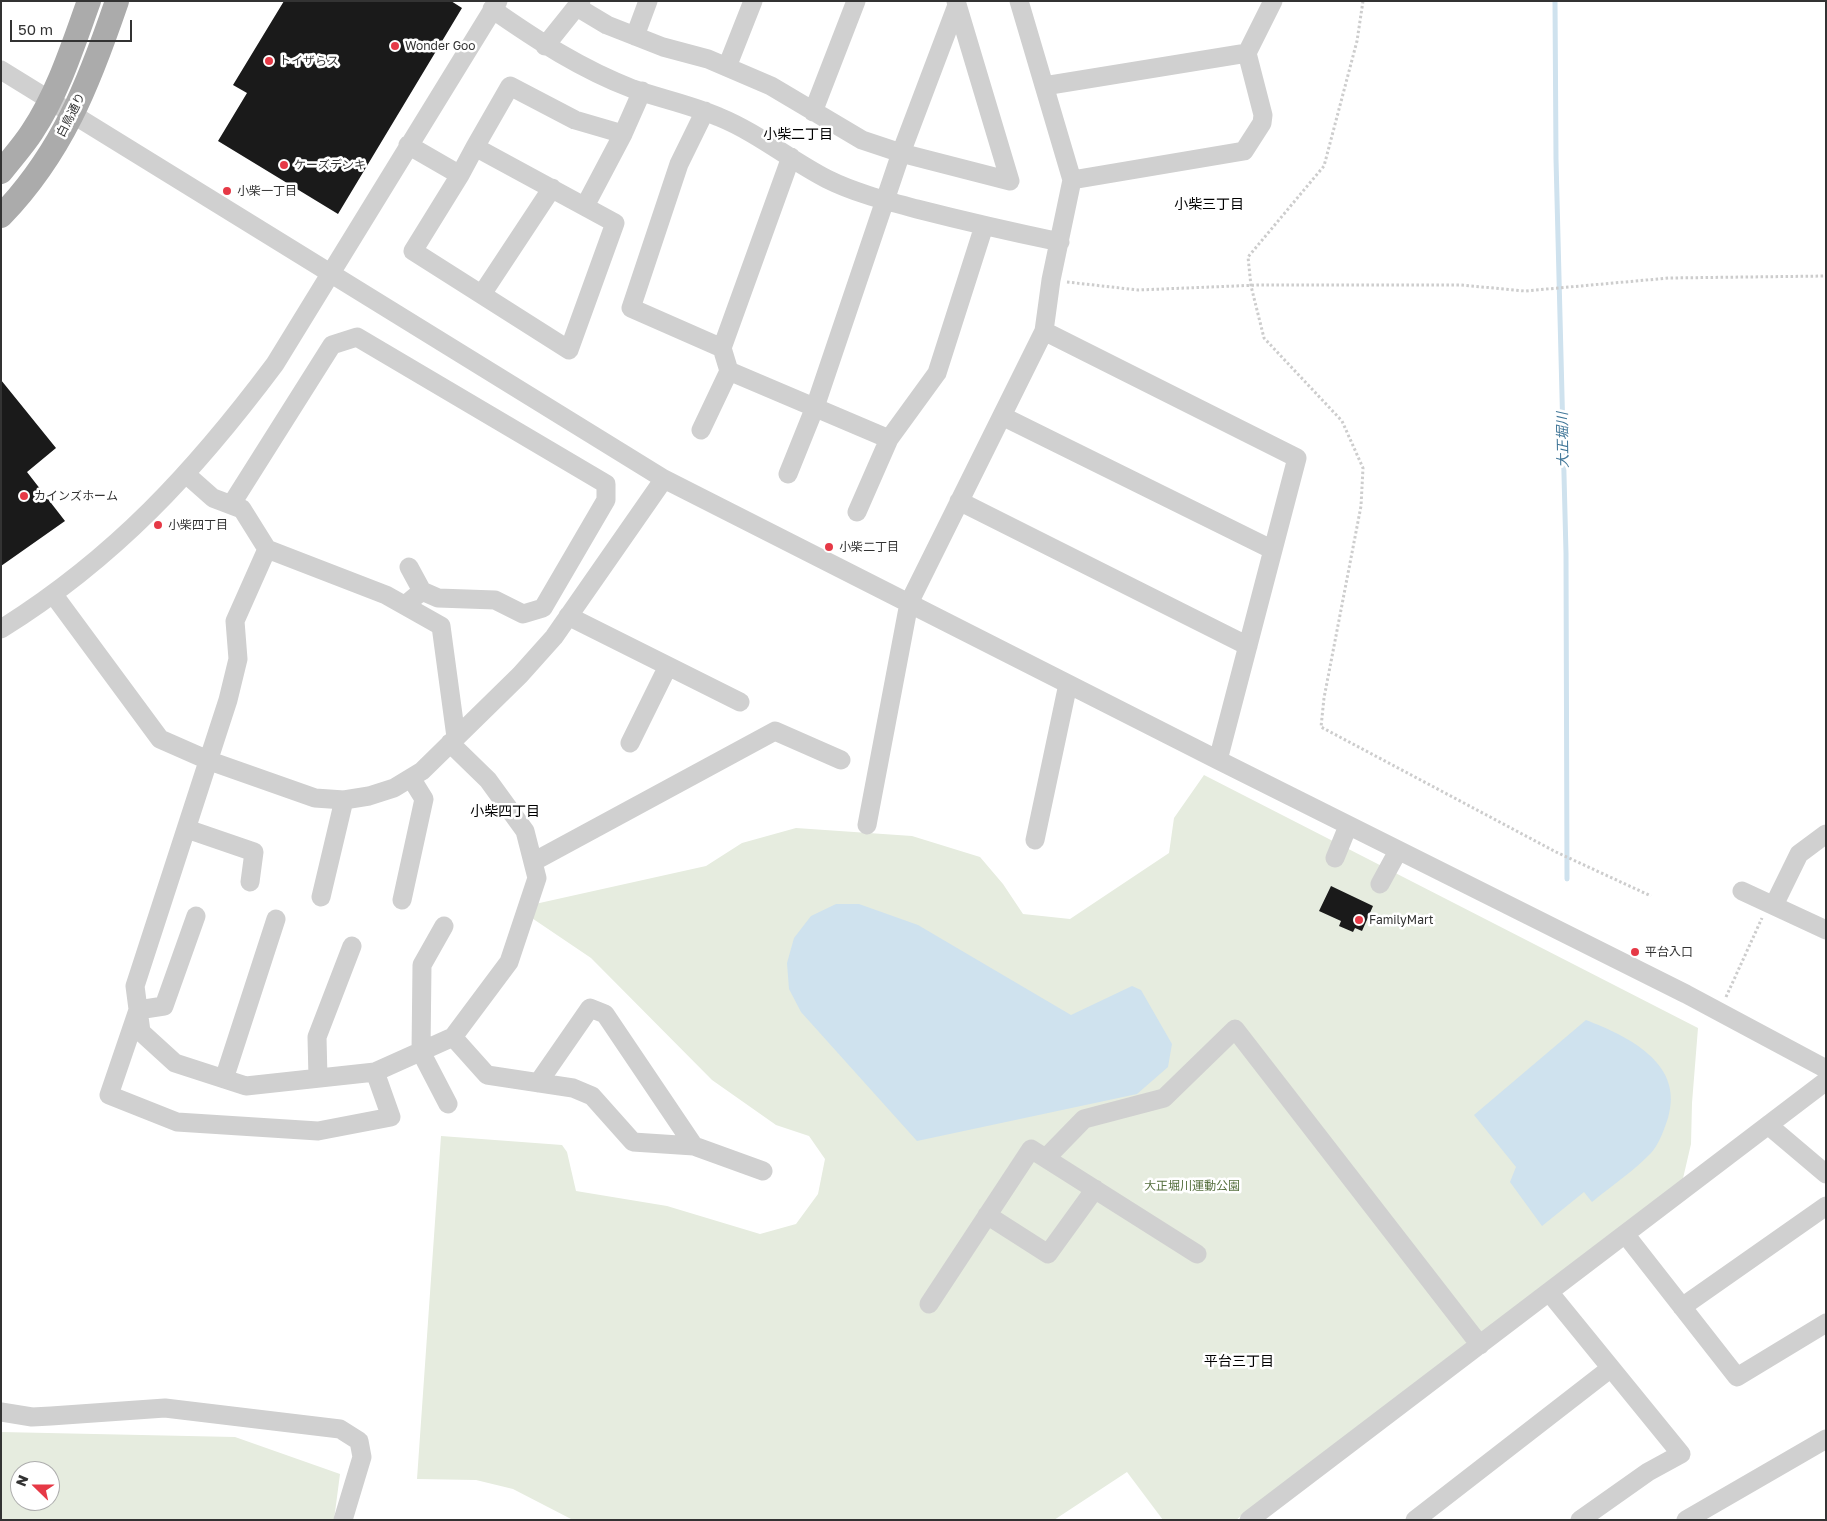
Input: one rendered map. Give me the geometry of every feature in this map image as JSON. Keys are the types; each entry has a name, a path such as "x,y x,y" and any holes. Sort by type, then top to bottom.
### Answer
{"main road":[{"path":"1,172 33,131 50,100 72,49 89,1"},
{"name":"白鳥通り","path":"1,216 47,158 74,114 96,61 117,1"}],"street":[{"path":"635,36 648,1"},
{"path":"727,67 753,1"},
{"path":"813,112 856,1"},
{"path":"867,825 909,603 1044,331 1051,280 1072,180 1019,1"},
{"path":"1072,180 1244,151 1262,123 1263,115 1247,53 1273,1"},
{"path":"546,46 579,4 607,25 727,67 771,86 862,140 900,153 1010,182 956,3"},
{"path":"788,474 815,408 886,200 900,153 956,3"},
{"path":"1,629 54,594 115,545 187,475 238,413 274,364 495,5 546,46 572,62 642,91 705,111 744,128 827,179 886,200 984,226 1060,242"},
{"path":"1044,86 1247,53"},
{"path":"1,70 664,478 1348,826 1720,1011 1826,1069"},
{"path":"476,147 615,223 570,350 413,251 476,147 510,86 574,120 623,134"},
{"path":"585,206 623,134 642,91"},
{"path":"705,111 679,164 631,308 722,348"},
{"path":"408,145 460,174"},
{"path":"701,430 729,371 722,348 791,157"},
{"path":"482,294 552,188"},
{"path":"857,512 890,439 937,373 984,226"},
{"path":"1044,331 1297,458 1218,760"},
{"path":"231,505 332,345 357,337 606,484 606,500 543,608 523,614 495,600 438,598 422,591 409,567"},
{"path":"729,371 890,439"},
{"path":"1002,416 1273,550"},
{"path":"187,475 213,498 242,509 267,549 386,595 441,626 453,740 488,780 525,831 537,878 509,962 453,1037 376,1072 246,1086 174,1063 141,1032 135,986 210,761 238,659 235,621 267,549"},
{"path":"54,594 160,739 210,761 315,798 344,800 369,796 394,788 422,771 520,675 554,637 664,478"},
{"path":"959,501 1248,646"},
{"path":"405,605 422,591"},
{"path":"568,616 740,702"},
{"path":"630,743 668,666"},
{"path":"1035,840 1068,684"},
{"path":"533,862 775,731 841,760"},
{"path":"402,900 424,799 411,778"},
{"path":"321,897 344,800"},
{"path":"1335,858 1348,826"},
{"path":"187,829 254,852 250,882"},
{"path":"1772,904 1799,854 1826,834"},
{"path":"1380,884 1398,851"},
{"path":"1742,891 1826,930"},
{"path":"138,1010 164,1006 196,916"},
{"path":"224,1079 276,919"},
{"path":"444,926 422,966 421,1052 448,1104"},
{"path":"318,1078 317,1037 352,946"},
{"path":"538,1083 590,1008 606,1014 694,1146"},
{"path":"138,1010 109,1095 177,1122 318,1131 391,1117 376,1072"},
{"path":"1046,1158 1084,1119 1164,1098 1235,1029 1480,1345"},
{"path":"453,1037 487,1075 573,1088 592,1096 633,1142 694,1146 763,1171"},
{"path":"1262,1516 1480,1345 1826,1081"},
{"path":"1768,1124 1826,1174"},
{"path":"929,1304 1031,1149 1197,1254"},
{"path":"987,1215 1048,1254 1095,1189"},
{"path":"1682,1307 1826,1206"},
{"path":"1625,1234 1737,1377 1826,1323"},
{"path":"1549,1292 1682,1454 1648,1472 1580,1520"},
{"path":"1415,1520 1611,1368"},
{"path":"1,1412 32,1417 165,1408 340,1429 359,1441 362,1456 343,1520"},
{"path":"1686,1520 1826,1439"}],"path":[{"path":"1364,1 1357,42 1324,166 1248,256 1249,287 1264,338 1342,421 1363,468 1361,506 1324,698 1321,727 1556,852 1651,896"},
{"path":"1051,280 1138,290 1461,285 1525,291 1669,278 1826,276"},
{"path":"1720,1011 1772,904"}],"green space":[{"name":"大正堀川運動公園","path":"1204,775 1698,1028 1691,1144 1681,1187 1236,1520 1163,1520 1127,1472 1054,1520 573,1520 513,1489 476,1480 417,1479 441,1136 562,1145 567,1152 576,1191 667,1206 760,1234 796,1224 818,1194 825,1159 809,1136 776,1125 712,1080 591,958 517,908 706,866 742,843 796,828 912,836 980,857 1003,884 1023,914 1070,919 1169,853 1174,818"},
{"path":"1,1432 235,1437 340,1474 334,1520 1,1520"}],"water":[{"path":"836,904 859,904 918,925 1071,1015 1132,986 1141,990 1172,1044 1168,1067 1137,1094 917,1141 801,1012 789,989 787,963 794,938 811,916"},
{"path":"1586,1020 1618,1034 1634,1044 1649,1054 1660,1067 1668,1082 1671,1099 1668,1118 1663,1132 1651,1153 1637,1166 1592,1202 1584,1192 1542,1226 1510,1182 1516,1167 1474,1115"}],"building":[{"path":"284,1 451,1 462,8 338,214 218,141 247,93 233,85"},
{"name":"カインズホーム","path":"1,380 56,448 27,472 65,521 1,566"},
{"path":"1331,886 1373,906 1362,931 1355,928 1353,932 1339,926 1341,921 1319,911"}],"waterway":[{"name":"大正堀川","path":"1555,1 1556,159 1566,553 1567,879"}],"place":[{"name":"Wonder Goo","path":"395,46"},
{"name":"トイザらス","path":"269,61"},
{"name":"ケーズデンキ","path":"284,165"},
{"name":"小柴一丁目","path":"227,191"},
{"name":"カインズホーム","path":"24,496"},
{"name":"小柴四丁目","path":"158,525"},
{"name":"小柴二丁目","path":"829,547"},
{"name":"FamilyMart","path":"1359,920"},
{"name":"平台入口","path":"1635,952"}],"district":[{"name":"小柴二丁目","path":"798,135"},
{"name":"小柴三丁目","path":"1209,205"},
{"name":"小柴四丁目","path":"505,812"},
{"name":"平台三丁目","path":"1239,1362"}]}
